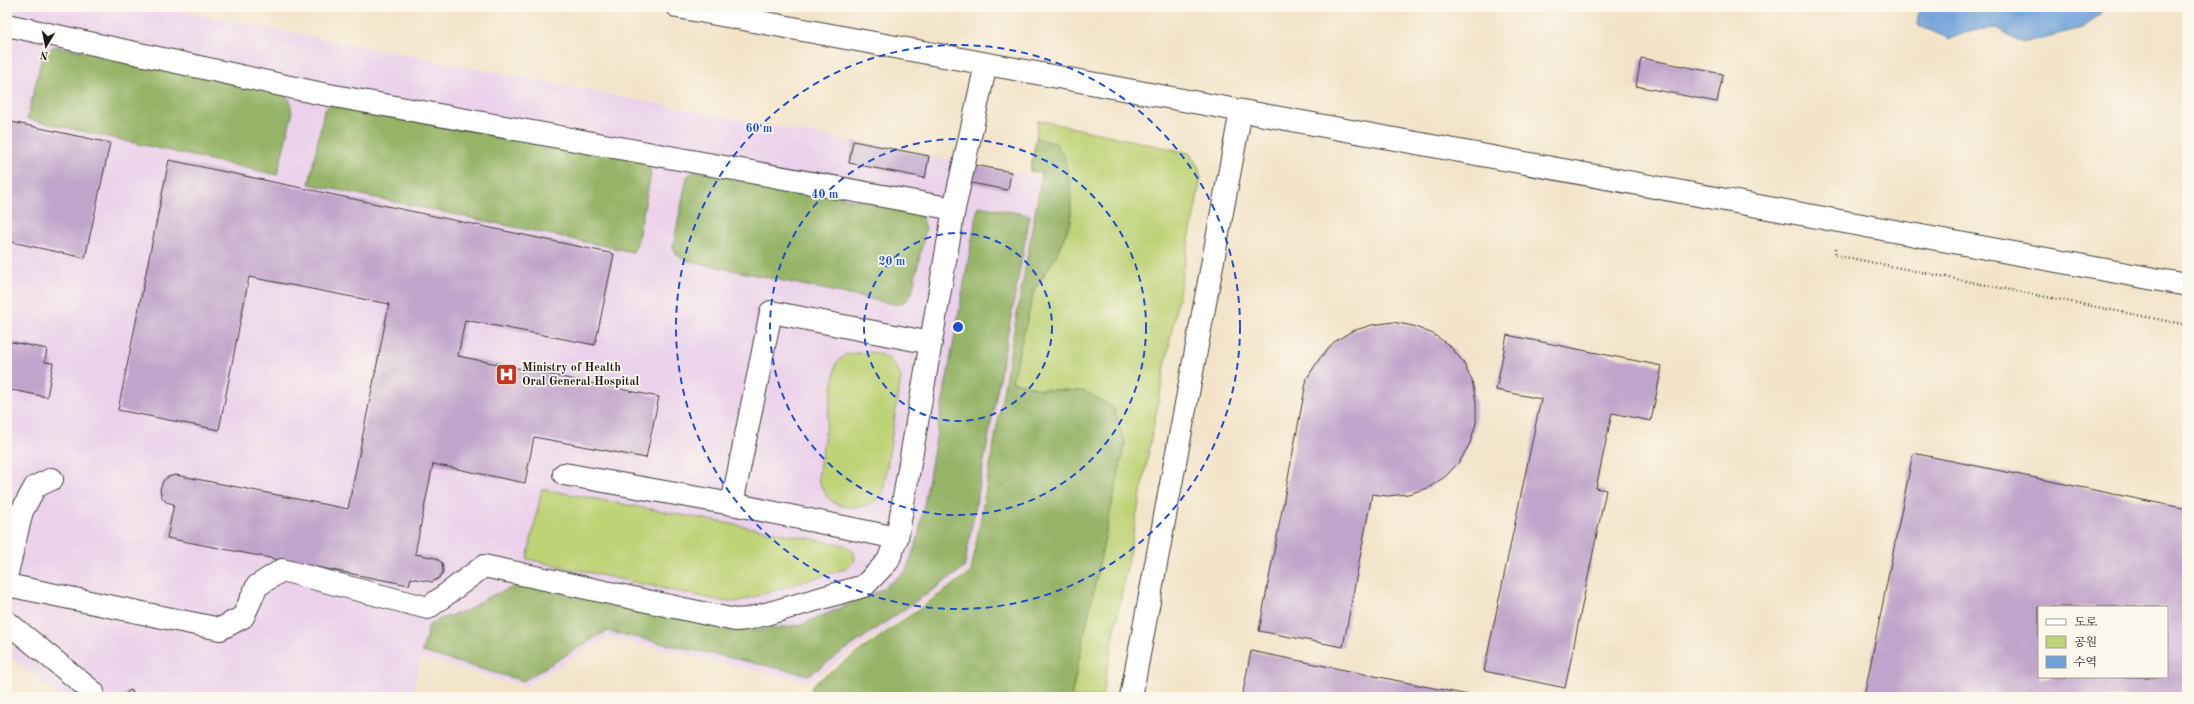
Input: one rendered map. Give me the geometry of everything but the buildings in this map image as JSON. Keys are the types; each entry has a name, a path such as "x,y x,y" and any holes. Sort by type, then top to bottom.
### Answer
{"street":[{"path":"678,7 2187,285"},
{"path":"7,25 318,93 954,209"},
{"path":"7,585 220,629 243,617 257,586 282,570 428,608 484,566 735,620 748,619 864,586 888,561 897,538 954,209 986,64"},
{"path":"1131,697 1241,111"},
{"path":"732,504 771,312 931,343"},
{"path":"564,474 732,504 897,538"},
{"path":"7,572 22,511 35,487 52,479"},
{"path":"7,622 93,692"}],"path":[{"path":"1842,222 1835,254 2187,325"}],"shaded area":[{"name":"Ministry of Health Oral General Hospital","path":"7,7 159,7 1040,178 969,571 809,682 608,637 525,686 420,658 412,697 62,697 7,654"}],"green space":[{"path":"55,46 276,89 290,100 292,115 277,175 27,119 43,53"},
{"path":"331,103 640,157 649,165 651,174 637,243 633,252 309,184 324,111"},
{"path":"1038,120 1189,153 1198,166 1201,178 1102,697 1071,697 1125,443 1113,407 1084,391 1040,389 1012,381 1034,291 1055,258 1071,221 1055,143 1036,138"},
{"path":"1036,138 1055,143 1064,156 1071,188 1071,221 1055,258 1034,291 1012,381 1040,389 1084,391 1113,407 1125,443 1071,697 810,697 812,685 971,572 1042,173 1030,171"},
{"path":"694,171 913,210 922,217 926,227 912,293 907,300 898,305 684,260 676,254 673,246 687,177"},
{"path":"978,206 1030,215 964,568 809,675 606,631 523,681 422,652 429,625 442,618 466,611 488,597 525,583 749,631 801,625 879,591 906,571 918,538"},
{"path":"870,352 881,355 893,363 901,377 883,492 879,498 866,505 859,507 844,506 836,504 830,500 824,493 818,478 836,363 846,354"},
{"path":"542,489 845,545 854,552 855,561 848,568 737,602 721,601 527,559"}],"water":[{"path":"1919,7 2101,7 2100,14 2082,28 2023,43 1997,28 1972,30 1950,39 1917,25"}],"place":[{"name":"Ministry of Health Oral General Hospital","path":"506,374"}]}
